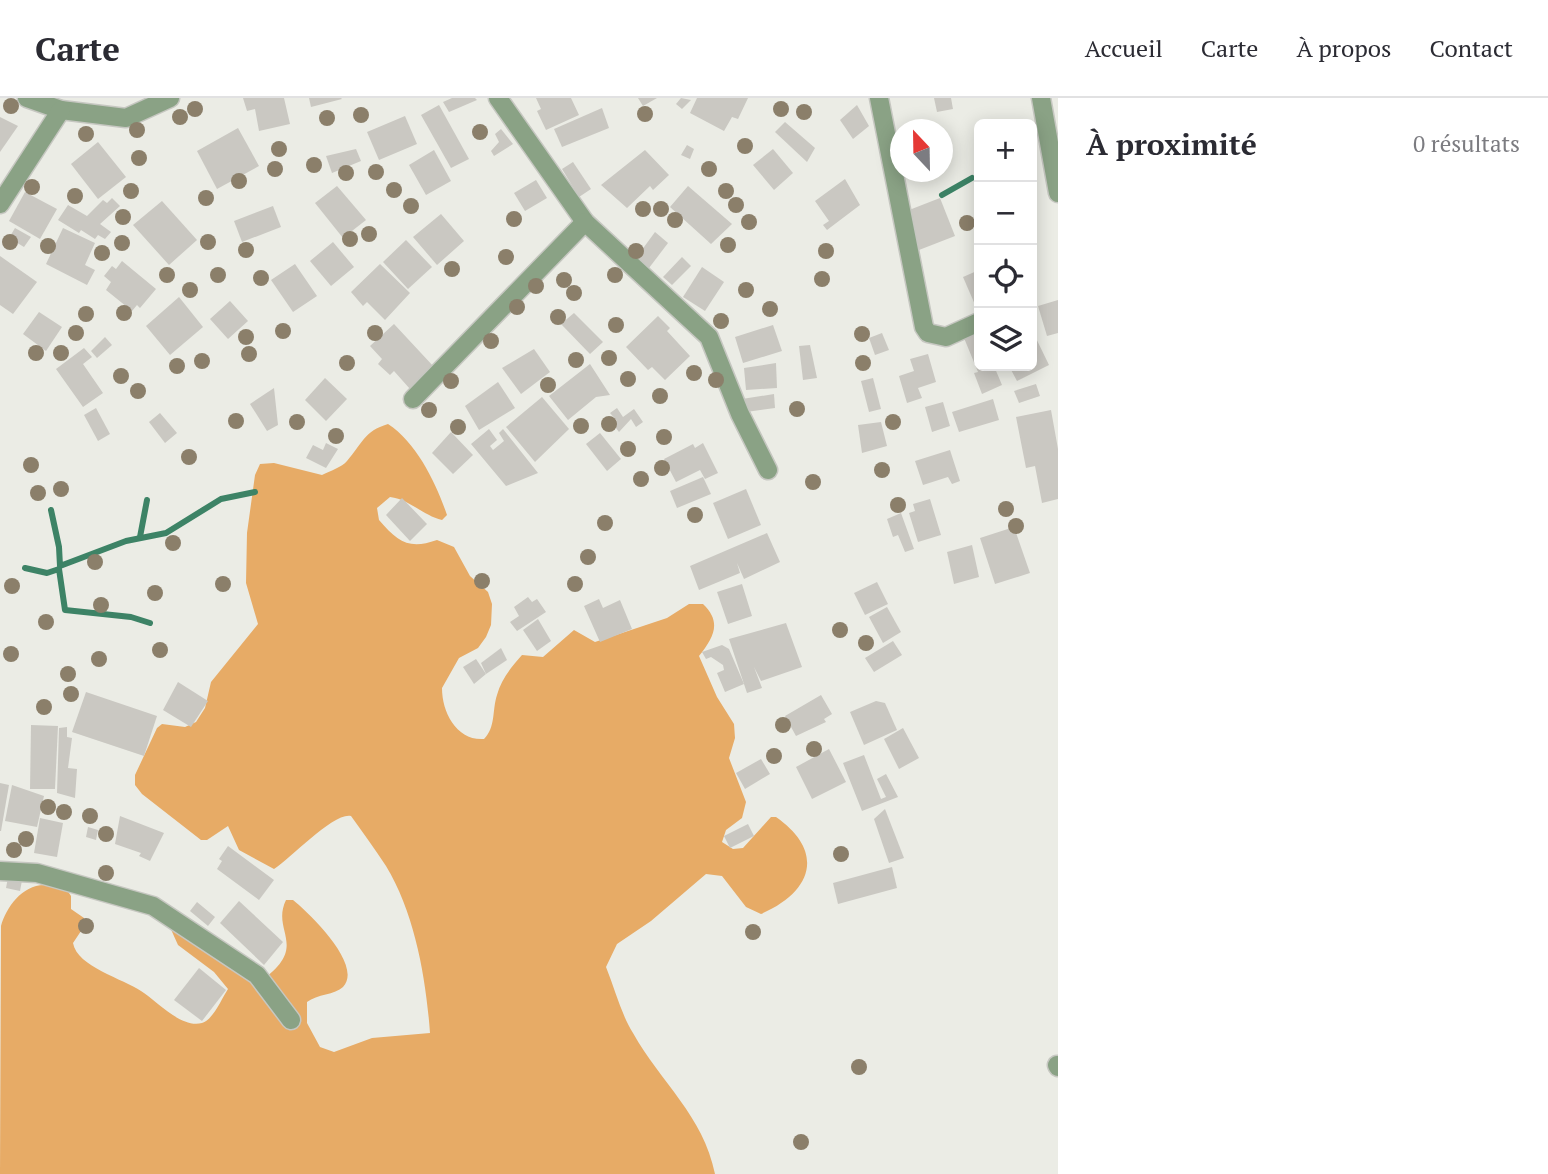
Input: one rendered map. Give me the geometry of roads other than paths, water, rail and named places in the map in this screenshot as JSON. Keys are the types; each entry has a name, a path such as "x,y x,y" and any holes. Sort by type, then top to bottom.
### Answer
{"street":[{"path":"27,98 61,110 126,118 170,98"},
{"path":"498,98 585,222 709,337 740,414 768,470"},
{"path":"879,98 924,327 928,333 946,337 974,324"},
{"path":"1041,98 1058,193"},
{"path":"0,204 61,110"},
{"path":"412,400 585,222"},
{"path":"0,871 37,873 153,906 257,975 291,1020"}],"waterway":[{"path":"942,195 972,178"},
{"path":"51,510 60,566 126,541 166,533 221,499 255,492"},
{"path":"140,537 147,500"},
{"path":"25,568 47,573 59,569 65,610 131,617 150,623"}]}
